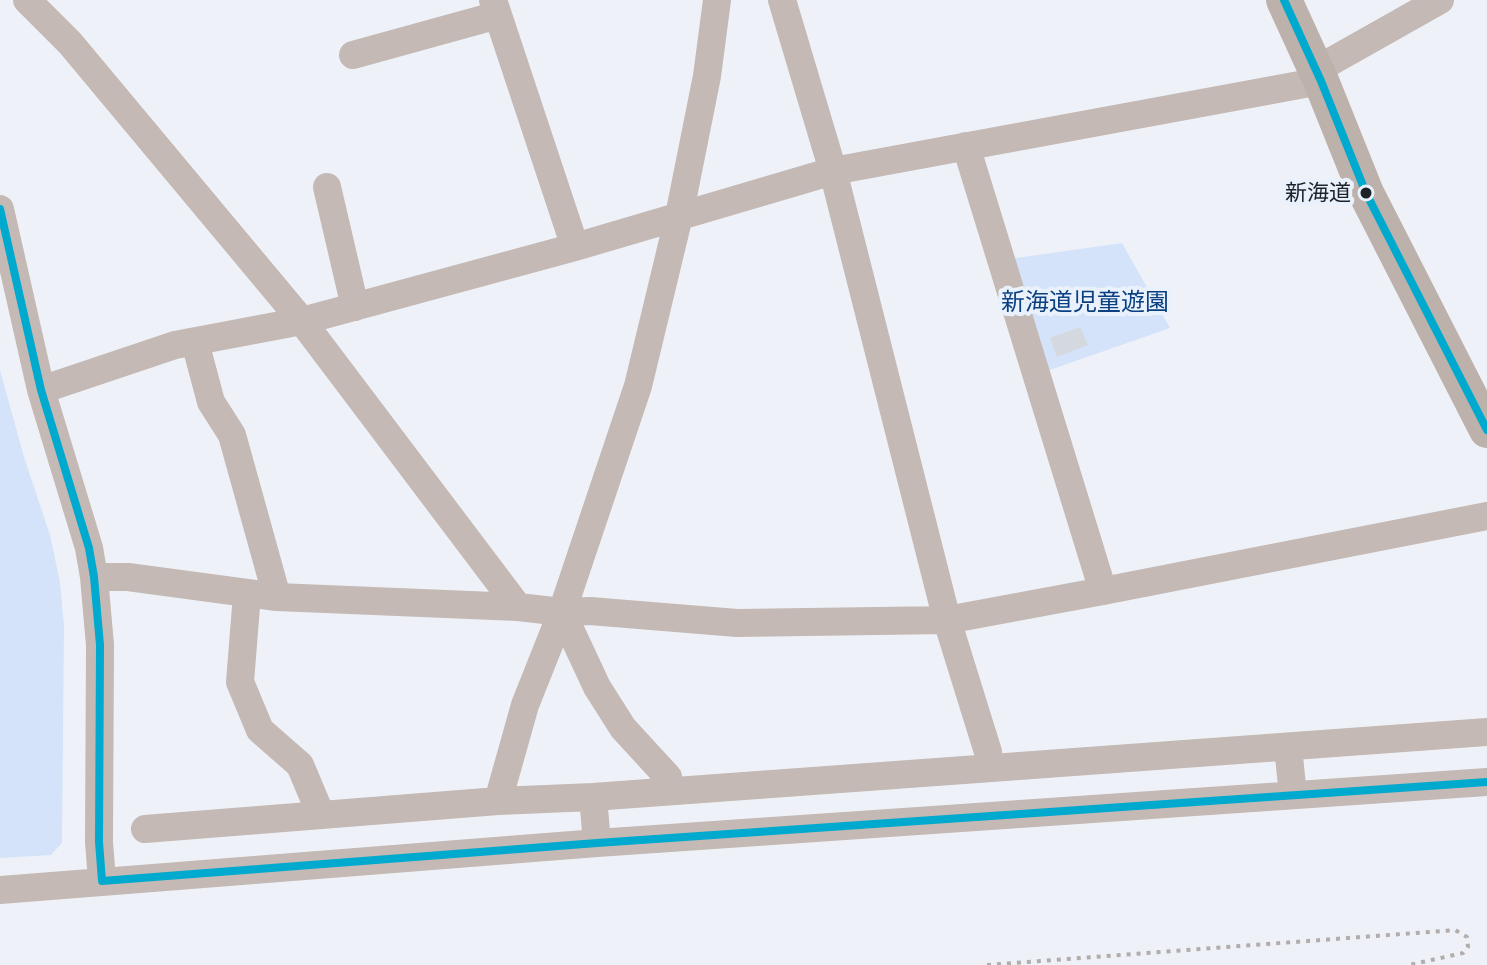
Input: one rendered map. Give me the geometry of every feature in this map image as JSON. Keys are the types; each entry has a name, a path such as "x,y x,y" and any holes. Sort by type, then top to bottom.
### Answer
{"main road":[{"path":"1284,0 1366,193 1487,430"}],"street":[{"path":"27,0 70,43 302,321 518,607"},
{"path":"498,801 525,705 562,612 638,386 679,216 707,76 717,0"},
{"path":"782,0 833,171 947,620 990,767"},
{"path":"41,390 175,345 302,321 355,307 575,247 833,171 1318,76 1440,0"},
{"path":"353,55 496,7 575,247"},
{"path":"966,146 1103,591"},
{"path":"327,187 355,307"},
{"path":"0,209 41,390 89,548 94,577 100,645 99,842 102,881"},
{"path":"195,342 211,402 232,435 277,597"},
{"path":"94,577 128,577 277,597 590,611 737,623 947,620 1487,516"},
{"path":"247,594 240,682 260,730 300,765 321,815"},
{"path":"562,612 597,687 623,728 668,777 671,791"},
{"path":"145,829 498,801 593,797 1487,732"},
{"path":"1288,747 1293,795"},
{"path":"0,890 597,843 1487,782"},
{"path":"593,797 597,843"}],"path":[{"path":"987,965 1455,930 1467,937 1468,947 1463,953 1409,965"}],"green space":[{"name":"新海道児童遊園","path":"1122,243 1170,328 1047,371 1009,259"},
{"path":"0,370 50,535 60,582 64,626 62,843 51,855 0,858"}],"building":[{"path":"1080,327 1088,345 1057,357 1050,338"}],"transit line":[{"path":"1284,0 1366,193 1487,430"},
{"path":"0,209 41,390 89,548 94,577 100,645 99,842 102,881 597,843 1487,782"}],"place":[{"name":"新海道","path":"1366,193"}]}
